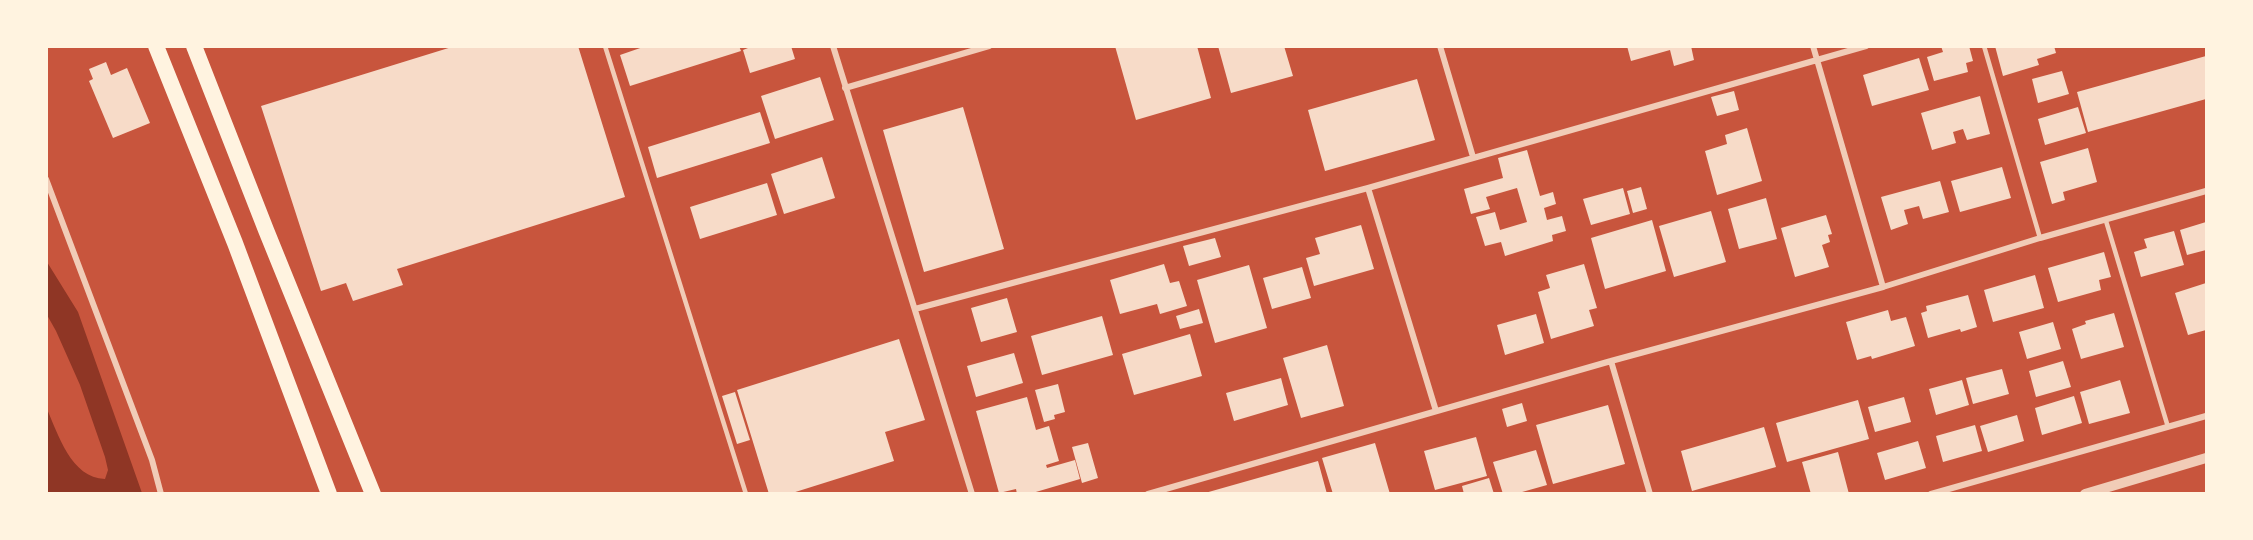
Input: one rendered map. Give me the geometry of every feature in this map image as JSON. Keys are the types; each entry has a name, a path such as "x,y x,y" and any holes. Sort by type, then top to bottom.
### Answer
{"highway":[{"path":"156,46 235,243 329,494"},
{"path":"194,46 373,494"}],"street":[{"path":"833,46 972,494"},
{"path":"846,88 989,46"},
{"path":"1440,46 1473,157"},
{"path":"1813,46 1883,287"},
{"path":"915,309 1368,188 1866,46"},
{"path":"46,179 152,460 161,494"},
{"path":"1368,188 1436,411"},
{"path":"1148,494 1611,361 1883,287 2040,238 2206,191"},
{"path":"1611,361 1650,494"},
{"path":"1931,494 2206,416"},
{"path":"2085,494 2206,458"}],"lane":[{"path":"605,46 746,494"},
{"path":"1984,46 2040,238"},
{"path":"2106,220 2168,427"}],"shaded area":[{"path":"47,262 78,312 142,493 47,493 47,409 67,453 83,471 93,477 105,479 108,470 80,385 47,315"}],"building":[{"path":"455,46 578,46 625,197 397,269 403,285 353,301 346,283 321,291 261,106"},
{"path":"646,46 739,46 741,51 630,86 620,55"},
{"path":"753,46 791,46 795,59 750,73 743,50"},
{"path":"1115,46 1197,46 1211,98 1136,120"},
{"path":"1218,46 1284,46 1293,76 1231,93"},
{"path":"1627,46 1691,46 1694,60 1674,66 1670,50 1631,61"},
{"path":"1941,46 1969,46 1973,61 1966,63 1968,72 1934,81 1927,57 1943,52"},
{"path":"1995,46 2054,46 2056,53 2037,59 2039,65 2003,76"},
{"path":"2206,56 2206,99 2088,132 2077,92"},
{"path":"1919,58 1929,90 1872,106 1863,75"},
{"path":"106,62 111,75 127,68 150,123 113,138 89,81 93,79 89,69"},
{"path":"2062,71 2069,94 2038,103 2032,79"},
{"path":"820,77 834,120 775,139 761,96"},
{"path":"1417,79 1435,140 1325,171 1308,110"},
{"path":"1734,91 1739,110 1717,116 1711,97"},
{"path":"1980,96 1990,134 1967,140 1963,129 1953,132 1956,143 1932,150 1921,113"},
{"path":"963,107 1004,249 924,272 883,130"},
{"path":"2078,107 2086,133 2045,145 2038,119"},
{"path":"760,112 770,143 657,178 648,147"},
{"path":"1747,128 1762,181 1717,195 1705,151 1727,144 1725,135"},
{"path":"2088,148 2097,182 2063,192 2065,200 2052,204 2040,162"},
{"path":"1527,150 1540,196 1553,192 1556,204 1544,208 1547,220 1562,216 1566,231 1552,235 1553,241 1505,256 1501,242 1485,246 1476,217 1495,212 1500,230 1527,222 1517,188 1486,197 1490,209 1471,214 1464,189 1503,178 1498,158"},
{"path":"822,157 835,198 784,214 771,174"},
{"path":"2002,167 2011,198 1960,212 1951,181"},
{"path":"1940,181 1949,212 1923,219 1919,206 1904,210 1908,224 1891,230 1881,197"},
{"path":"767,183 777,215 700,239 690,207"},
{"path":"1641,187 1647,209 1633,213 1627,191"},
{"path":"1623,188 1630,214 1591,225 1583,199"},
{"path":"1766,198 1777,239 1739,249 1728,209"},
{"path":"1711,211 1726,262 1674,277 1659,226"},
{"path":"1826,215 1832,234 1828,235 1830,242 1822,245 1829,267 1795,277 1781,228"},
{"path":"1652,220 1666,271 1605,289 1591,238"},
{"path":"2206,222 2206,250 2187,255 2180,230"},
{"path":"1361,225 1374,269 1314,286 1306,258 1320,254 1315,238"},
{"path":"2174,231 2184,265 2141,277 2134,252 2147,248 2144,239"},
{"path":"1215,238 1221,257 1189,266 1183,246"},
{"path":"2104,252 2111,277 2099,280 2101,290 2058,302 2048,268"},
{"path":"1164,264 1170,283 1179,281 1187,306 1160,314 1157,304 1120,314 1110,280"},
{"path":"1584,264 1597,308 1589,310 1594,326 1551,339 1538,292 1550,288 1546,275"},
{"path":"1249,265 1267,328 1215,343 1197,280"},
{"path":"1302,267 1311,298 1272,309 1263,278"},
{"path":"2035,275 2044,308 1993,322 1984,290"},
{"path":"2206,283 2206,330 2188,335 2175,293"},
{"path":"1968,295 1977,327 1928,338 1921,313 1927,311 1926,306"},
{"path":"1007,298 1017,332 981,342 971,308"},
{"path":"1199,309 1203,323 1180,329 1176,316"},
{"path":"1888,310 1891,321 1906,317 1915,346 1872,359 1871,356 1857,360 1846,322"},
{"path":"2114,313 2124,347 2081,359 2072,329 2086,324 2085,321"},
{"path":"1536,314 1544,343 1505,355 1497,325"},
{"path":"1102,316 1113,355 1042,375 1031,336"},
{"path":"2053,322 2061,349 2027,359 2019,332"},
{"path":"1190,334 1202,376 1134,395 1122,354"},
{"path":"899,339 925,420 885,432 894,461 789,494 769,494 737,390"},
{"path":"1327,345 1344,406 1301,418 1283,358"},
{"path":"1014,353 1023,383 976,397 967,366"},
{"path":"2063,361 2071,387 2036,397 2029,371"},
{"path":"2002,369 2009,394 1973,404 1966,378"},
{"path":"1281,378 1288,405 1234,421 1226,393"},
{"path":"1962,380 1969,405 1936,415 1929,389"},
{"path":"2120,380 2130,413 2089,424 2080,392"},
{"path":"1058,384 1065,412 1054,415 1055,419 1044,422 1035,390"},
{"path":"735,392 750,440 737,444 722,396"},
{"path":"2074,396 2082,423 2042,435 2035,408"},
{"path":"1027,397 1036,430 1049,426 1059,461 1046,465 1047,468 1075,460 1080,479 1029,494 1017,494 1016,489 999,493 976,411"},
{"path":"1904,397 1911,422 1875,432 1868,407"},
{"path":"1858,400 1869,439 1787,462 1776,423"},
{"path":"1522,403 1527,421 1507,427 1502,409"},
{"path":"1608,405 1625,464 1553,484 1536,425"},
{"path":"2017,415 2024,441 1988,452 1980,426"},
{"path":"1975,425 1982,451 1943,462 1936,436"},
{"path":"1764,427 1776,467 1692,491 1681,451"},
{"path":"1476,437 1487,476 1435,490 1424,451"},
{"path":"1918,441 1926,468 1885,480 1877,453"},
{"path":"1088,443 1098,478 1082,483 1072,447"},
{"path":"1375,443 1390,494 1333,494 1322,458"},
{"path":"1536,450 1547,485 1515,494 1503,494 1493,462"},
{"path":"1838,452 1849,494 1811,494 1802,462"},
{"path":"1318,461 1327,494 1205,494 1205,493"},
{"path":"1489,478 1494,494 1464,494 1462,486"}]}
